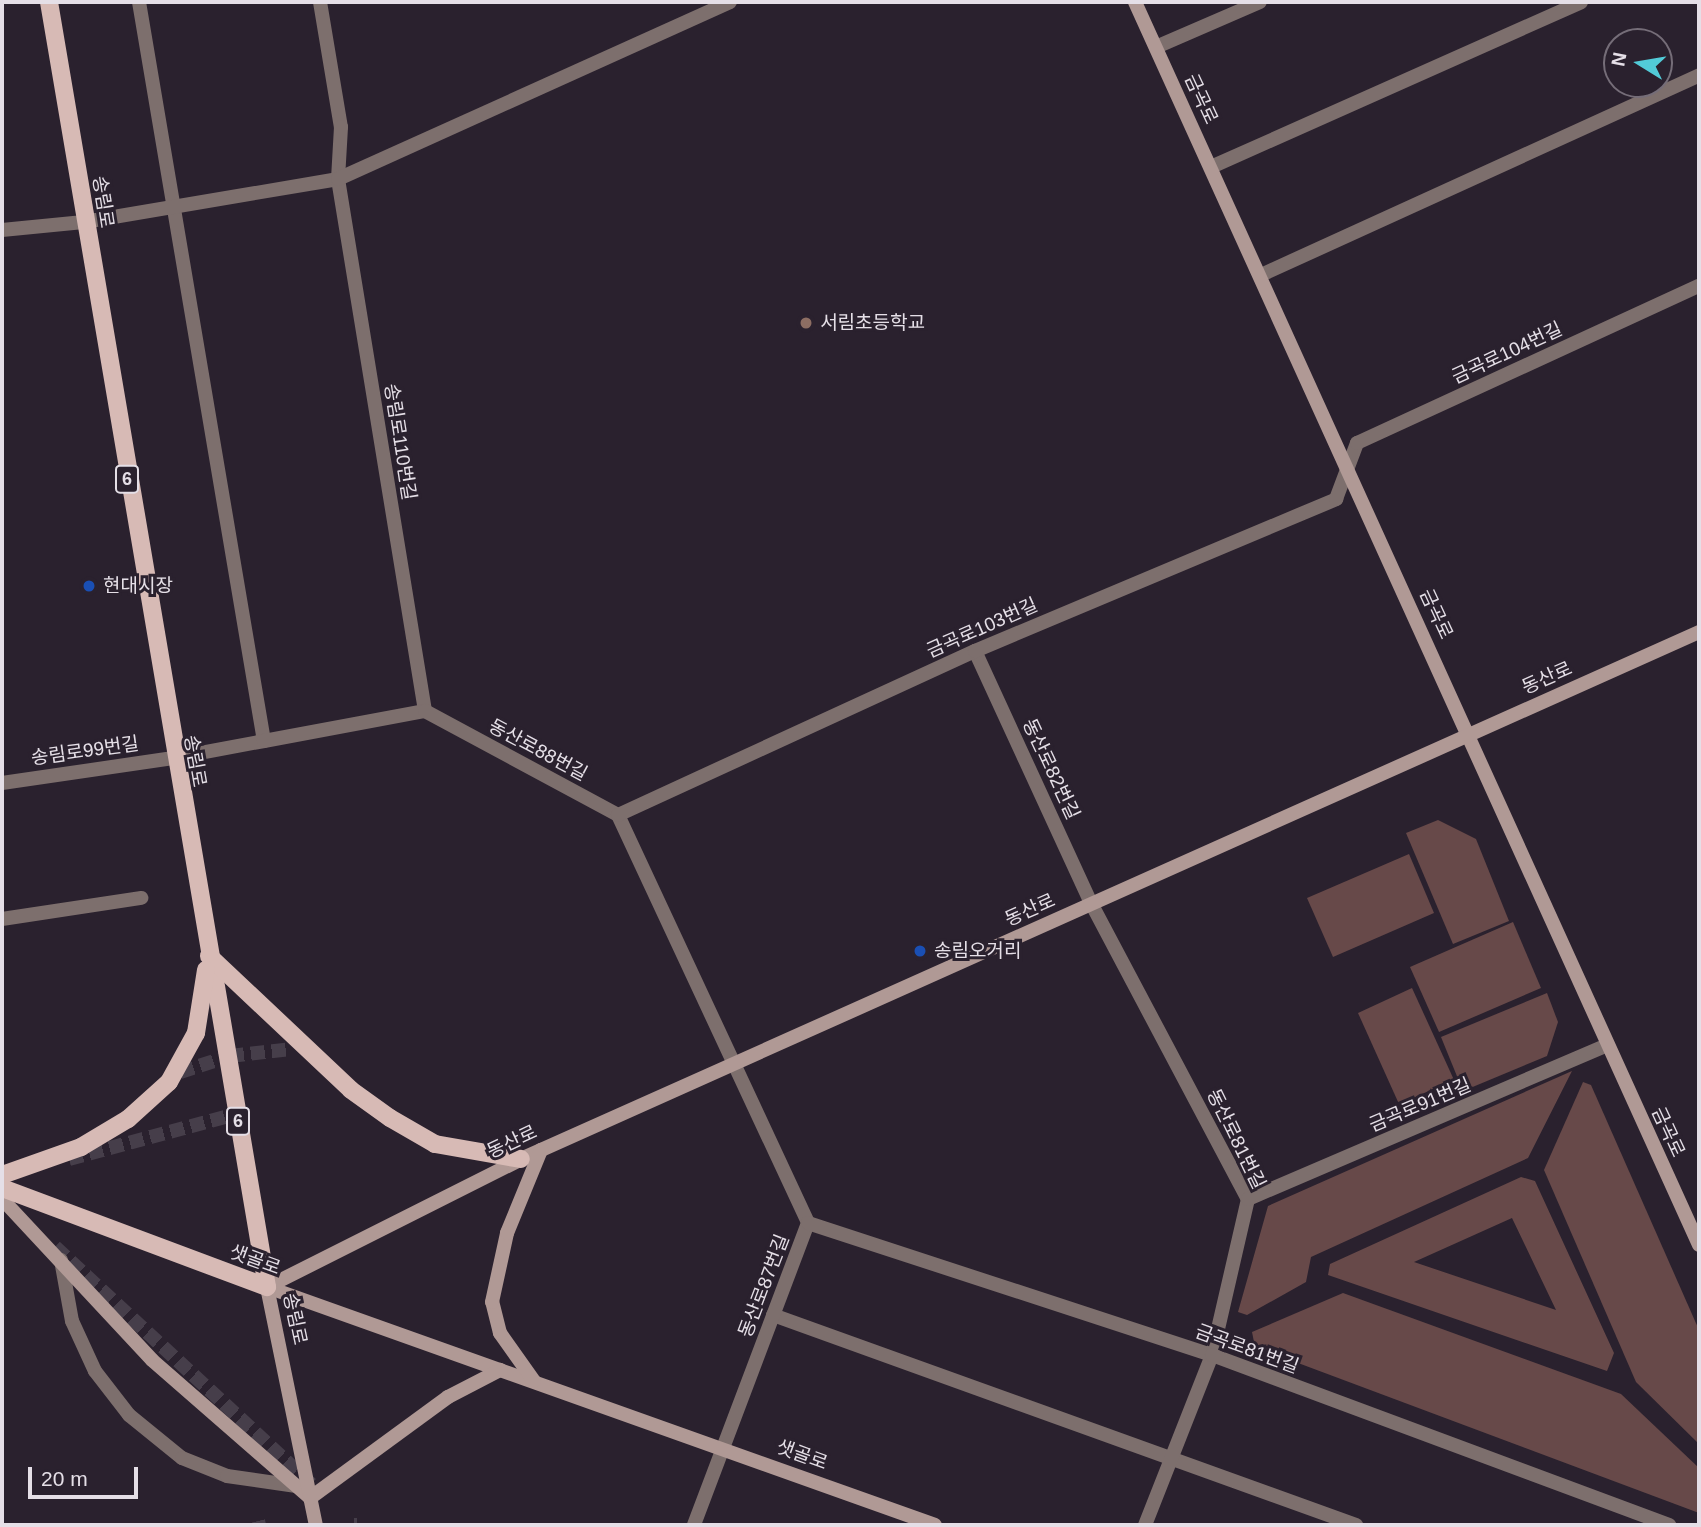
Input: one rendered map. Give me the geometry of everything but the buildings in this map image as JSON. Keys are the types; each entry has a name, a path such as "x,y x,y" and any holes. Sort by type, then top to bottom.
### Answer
{"main road":[{"name":"송림로","path":"48,2 173,758 267,1287"},
{"path":"209,956 351,1090 390,1118 435,1144 521,1158"},
{"path":"2,1175 81,1147 128,1119 169,1082 196,1033 209,956"},
{"name":"샛골로","path":"2,1188 267,1287"}],"street":[{"path":"139,2 264,741"},
{"name":"송림로110번길","path":"320,2 341,127 338,179 425,711"},
{"path":"2,230 84,222 338,179 730,2"},
{"name":"금곡로","path":"1136,2 1471,733 1607,1045 1699,1245"},
{"path":"1156,47 1260,2"},
{"path":"1211,167 1581,2"},
{"path":"1261,275 1699,75"},
{"name":"금곡로104번길","path":"1350,470 1357,443 1699,286"},
{"name":"금곡로103번길","path":"618,815 975,651 1336,499 1350,470"},
{"name":"동산로","path":"267,1287 521,1158 1699,632"},
{"name":"동산로82번길","path":"975,651 1091,903"},
{"path":"173,758 425,711"},
{"name":"동산로88번길","path":"425,711 618,815"},
{"name":"송림로99번길","path":"2,783 173,758"},
{"path":"618,815 730,1065"},
{"path":"2,919 141,898"},
{"name":"동산로81번길","path":"1091,903 1248,1199 1212,1355 1145,1525"},
{"name":"금곡로91번길","path":"1248,1199 1607,1045"},
{"name":"동산로87번길","path":"694,1525 808,1223 730,1065"},
{"path":"535,1382 500,1333 492,1302 503,1245 541,1150"},
{"path":"2,1199 152,1360 310,1498 448,1397 500,1370"},
{"name":"금곡로81번길","path":"808,1223 1212,1355 1669,1525"},
{"path":"61,1260 72,1321 95,1371 129,1415 182,1458 226,1476 296,1486"},
{"name":"샛골로","path":"267,1287 935,1525"},
{"name":"송림로","path":"267,1287 316,1525"},
{"path":"773,1315 1356,1525"}],"tunnel":[{"path":"180,1072 230,1056 291,1049"},
{"path":"69,1159 240,1113"},
{"path":"55,1247 311,1484"},
{"path":"258,1521 259,1525"}],"place":[{"name":"서림초등학교","path":"806,323"},
{"name":"현대시장","path":"89,586"},
{"name":"송림오거리","path":"920,951"}]}
